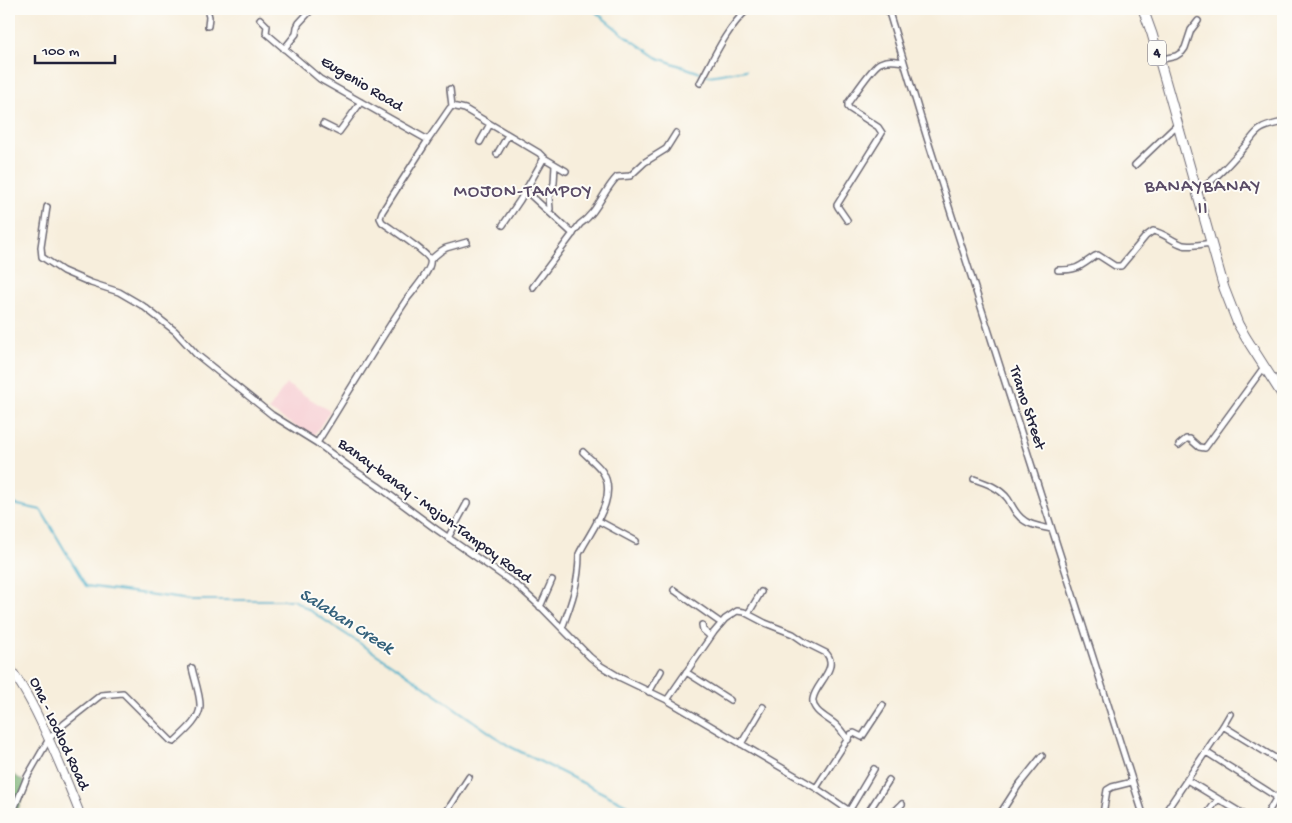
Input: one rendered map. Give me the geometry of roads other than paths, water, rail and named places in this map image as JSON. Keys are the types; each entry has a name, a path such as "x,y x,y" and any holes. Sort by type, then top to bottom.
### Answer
{"highway":[{"name":"4","path":"1143,9 1224,288 1238,324 1283,396"}],"main road":[{"name":"Ona - Lodlod Road","path":"9,667 20,681 38,715 80,814"}],"street":[{"path":"207,9 209,17 208,26"},
{"path":"284,48 296,34 299,23 312,9"},
{"path":"700,83 722,41 734,23 748,9"},
{"name":"Tramo Street","path":"888,9 927,138 1142,814"},
{"name":"Eugenio Road","path":"260,19 267,26 266,33 320,79 428,140"},
{"path":"1159,60 1176,56 1182,52 1191,30 1198,21"},
{"path":"847,220 837,205 882,133 878,127 850,109 848,103 874,67 881,62 904,62"},
{"path":"430,260 416,246 382,222 380,218 428,140 452,106 450,90"},
{"path":"323,124 339,132 361,102"},
{"path":"452,106 465,109 566,171"},
{"path":"1197,192 1222,172 1257,131 1283,122"},
{"path":"480,142 490,124"},
{"path":"1135,165 1177,125"},
{"path":"533,287 580,224 588,218 601,201 617,177 630,176 645,162 666,149 676,134"},
{"path":"497,154 508,135"},
{"path":"503,225 544,158"},
{"path":"550,210 549,197 554,183 555,165"},
{"path":"525,190 573,234"},
{"name":"Banay-banay - Mojon-Tampoy Road","path":"47,207 41,247 42,257 63,271 119,292 143,306 175,331 196,354 272,415 317,443 519,587 601,666 621,678 667,700 816,788 851,812"},
{"path":"1058,270 1072,270 1098,255 1115,266 1121,266 1146,236 1154,231 1160,232 1183,245 1191,246 1211,243"},
{"path":"317,443 407,300 428,272 430,260 446,248 467,242"},
{"path":"1179,445 1186,439 1190,439 1199,447 1205,448 1264,368"},
{"path":"1275,384 1283,375"},
{"path":"562,628 576,589 579,554 607,500 608,489 602,471 583,452"},
{"path":"974,479 1001,491 1007,497 1018,516 1023,520 1051,529"},
{"path":"448,538 467,503"},
{"path":"598,520 636,541"},
{"path":"540,607 552,580"},
{"path":"674,590 721,623"},
{"path":"748,614 761,592"},
{"path":"667,700 710,636 721,623 730,614 737,611 744,612 792,634 826,653 830,660 830,666 813,696 813,704 819,712 837,726 848,740"},
{"path":"702,625 702,630 710,636"},
{"path":"12,814 27,777 49,739 64,724 101,695 123,692 173,742 190,727 198,716 200,707 192,668"},
{"path":"649,692 661,670"},
{"path":"686,672 730,700"},
{"path":"816,788 848,740 853,734 862,738 883,705"},
{"path":"741,744 763,707"},
{"path":"1164,814 1230,714"},
{"path":"1223,726 1283,763"},
{"path":"1206,752 1280,799"},
{"path":"1000,814 1018,786 1042,756"},
{"path":"851,812 874,769"},
{"path":"445,814 469,777"},
{"path":"867,814 889,780"},
{"path":"1187,780 1239,813"},
{"path":"1103,814 1107,790 1132,782"},
{"path":"1267,814 1280,799 1283,792"},
{"path":"1207,814 1218,799"},
{"path":"892,814 902,804"}],"waterway":[{"path":"592,9 624,35 658,58 709,76 746,70"},
{"path":"864,9 865,13"},
{"name":"Salaban Creek","path":"9,503 41,510 86,586 191,600 294,600 399,669 509,746 643,814"}],"district":[{"name":"MOJON-TAMPOY","path":"523,192"},
{"name":"BANAYBANAY II","path":"1203,198"}]}
